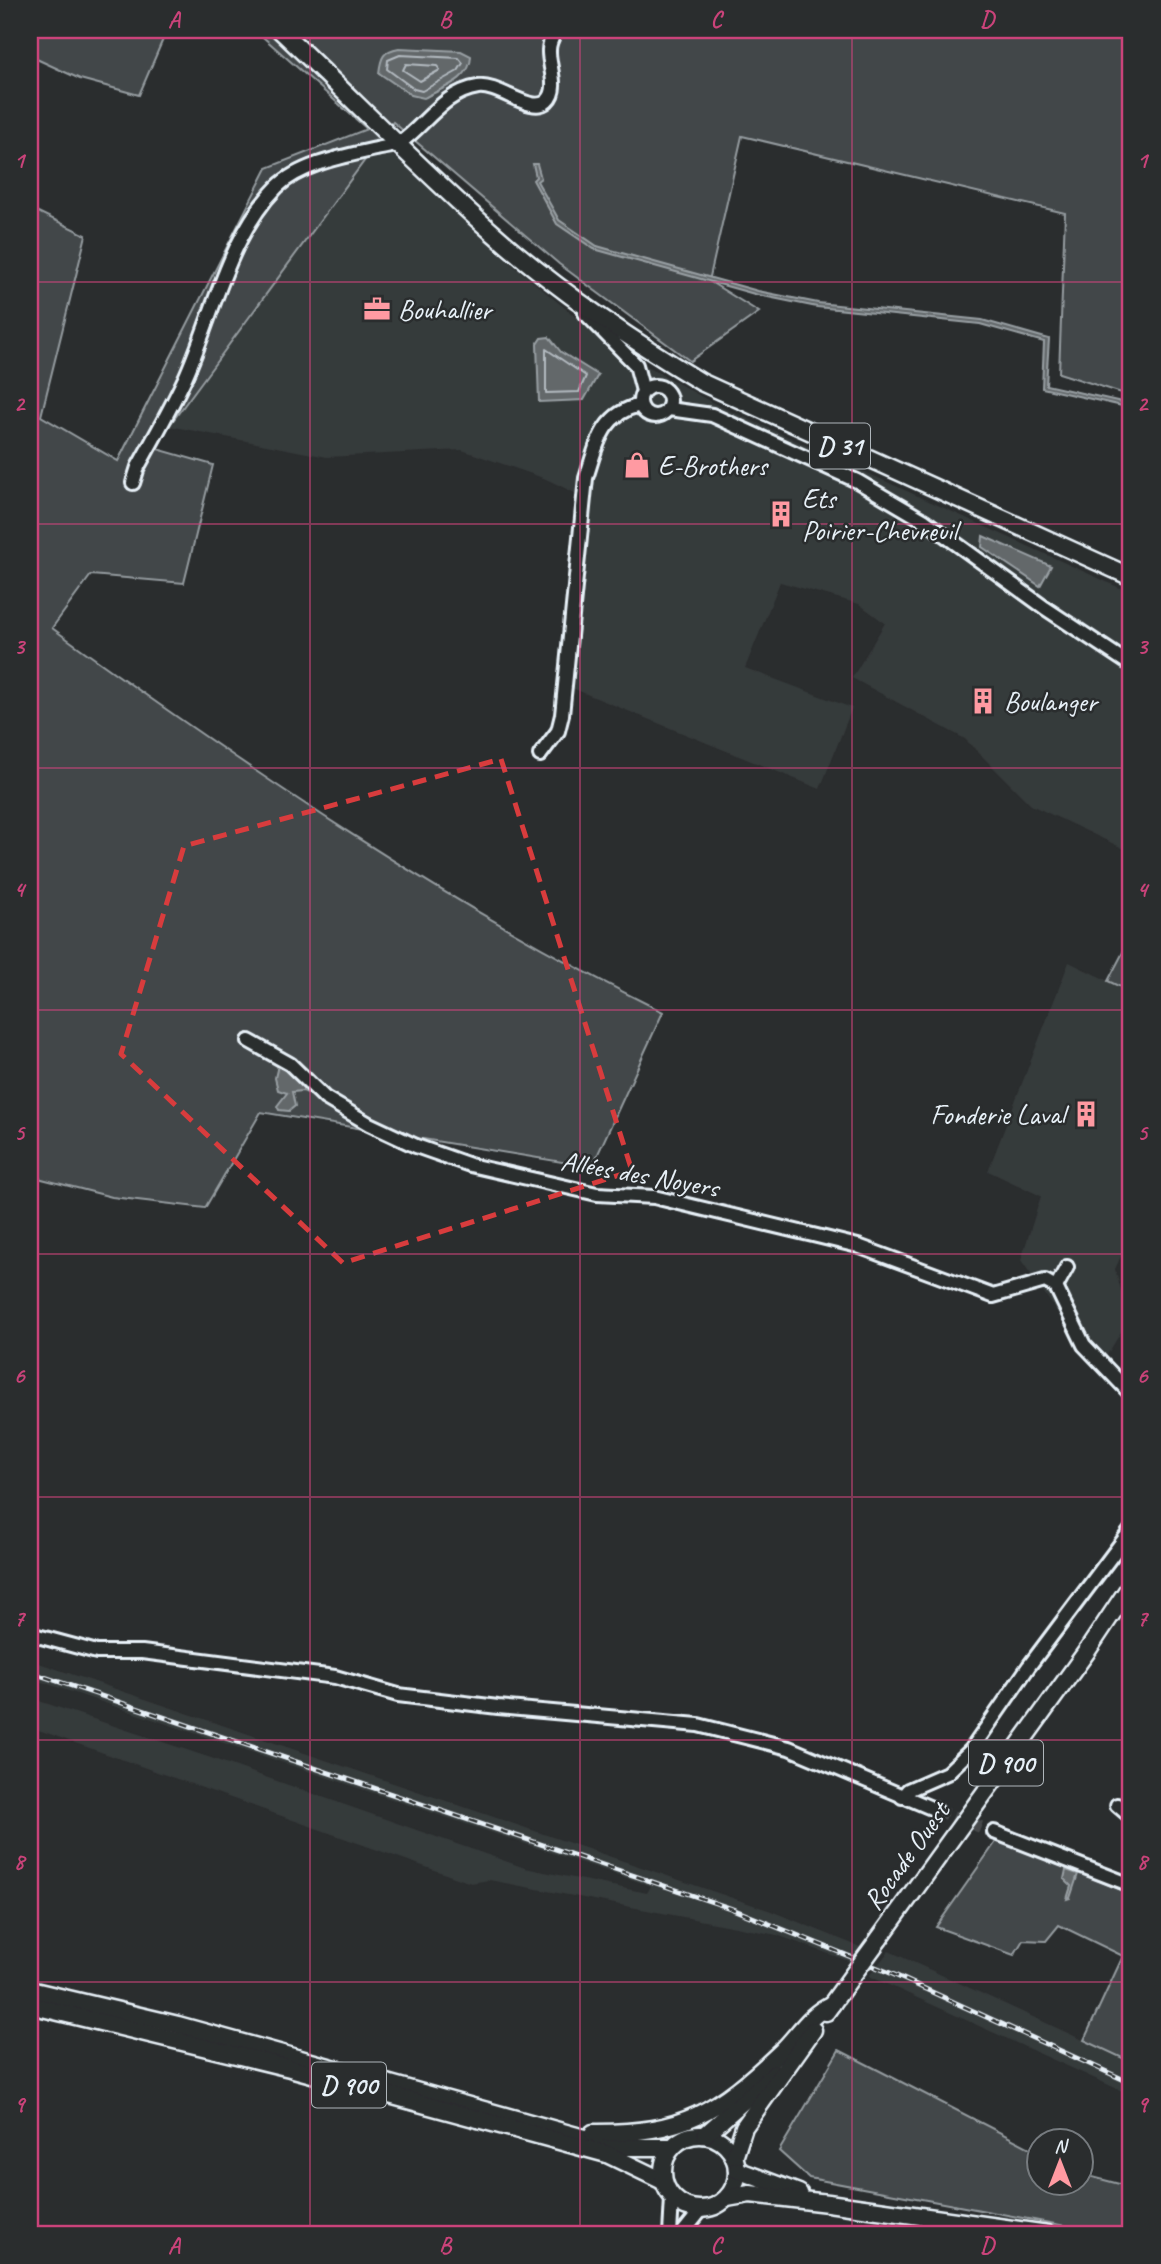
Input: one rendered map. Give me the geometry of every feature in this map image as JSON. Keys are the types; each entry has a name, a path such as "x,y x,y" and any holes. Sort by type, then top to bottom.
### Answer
{"main road":[{"name":"D 31","path":"280,30 493,233 563,290 643,347 701,382 1131,578"},
{"name":"Rocade Ouest","path":"736,2164 744,2127 1087,1651 1131,1585"},
{"name":"D 900","path":"30,1990 138,2014 623,2147 672,2147"},
{"path":"539,2123 586,2133 637,2133 681,2124 717,2105 750,2079 784,2049 817,2011 832,2004"},
{"name":"D 900","path":"30,2005 277,2065 607,2154 663,2181"},
{"name":"Rocade Ouest","path":"705,2135 795,2054"},
{"path":"727,2198 736,2180 736,2164 723,2143 705,2135 693,2135 672,2147 665,2157 663,2181 672,2198 691,2208 702,2209 727,2198 750,2194 1048,2234"},
{"path":"736,2164 828,2203"}],"street":[{"path":"133,483 138,467 185,378 223,281 247,230 276,187 308,168 400,144 423,121 462,92 479,87 499,89 531,105 540,105 549,99 553,86 548,51 556,30"},
{"path":"563,290 627,352 636,365 643,391 640,405"},
{"path":"640,405 650,416 661,416 669,408 670,399 666,390 657,386 643,391"},
{"path":"540,755 558,730 562,715 586,478 610,420 620,410 640,405"},
{"path":"669,408 712,415 857,481 925,521 1045,608 1131,665"},
{"name":"Allées des Noyers","path":"249,1041 290,1064 325,1098 369,1124 415,1146 470,1165 597,1194 654,1197 858,1246 993,1296 1045,1280 1056,1287"},
{"path":"1067,1267 1056,1287 1084,1345 1131,1394"},
{"path":"902,1797 908,1790 947,1773 971,1749 1029,1666 1131,1530"},
{"path":"30,1634 97,1652 142,1652 335,1677 411,1696 524,1710 698,1725 789,1748 936,1810"},
{"path":"1117,1805 1131,1817"},
{"path":"994,1832 1131,1885"},
{"path":"670,2234 672,2198"},
{"path":"682,2234 702,2209"}],"highlighted area":[{"path":"501,759 632,1171 343,1263 121,1054 184,846"}],"shaded area":[{"path":"30,30 167,30 139,95 80,79 30,56"},
{"path":"255,30 1131,30 1131,396 1059,373 1065,213 742,136 709,281 759,312 690,361 559,264 393,122 169,426 157,449 213,465 184,583 91,575 52,628 274,784 350,833 504,927 663,1012 592,1167 261,1112 205,1208 112,1197 30,1176 30,208 86,235 41,416 118,461 267,168 367,129"},
{"path":"374,138 515,267 610,345 711,402 1131,593 1131,852 1031,805 965,739 852,678 885,623 859,604 780,582 745,668 852,708 820,789 557,682 577,494 546,479 462,450 327,457 154,423"},
{"path":"1131,937 1131,992 1108,981"},
{"path":"1069,962 1131,992 1131,1253 1124,1250 1115,1269 1129,1319 1098,1370 1021,1260 1041,1196 988,1171"},
{"path":"30,1660 771,1911 860,1947 851,1962 777,1935 489,1880 471,1883 30,1727 30,1698 525,1868 647,1893 651,1886 30,1678"},
{"path":"998,1839 1131,1894 1131,2062 1084,2040 1123,1956 1059,1925 1046,1941 1023,1940 1014,1955 936,1927"},
{"path":"889,1951 1131,2062 1131,2095 869,1976"},
{"path":"839,2050 1024,2145 1024,2198 1094,2198 1094,2177 1131,2187 1131,2234 1109,2234 809,2178 779,2151"}],"water":[{"path":"399,48 461,51 471,56 470,64 461,77 424,98 411,95 379,73 384,56"},
{"path":"533,164 537,164 541,178 537,181 559,220 597,246 758,291 818,303 982,320 1049,339 1046,385 1131,404 1131,408 1042,388 1044,342 980,324 817,307 758,295 594,249 557,224 533,180 536,177"},
{"path":"549,337 561,352 598,375 584,400 539,402 537,344 541,338"},
{"path":"983,536 1051,566 1040,586 982,547"},
{"path":"279,1061 315,1090 314,1096 303,1091 292,1092 295,1106 289,1111 279,1110 277,1106 287,1093 278,1090 275,1078"},
{"path":"1066,1870 1078,1874 1070,1898 1067,1899 1071,1886 1064,1879"}],"tunnel":[{"path":"936,1810 994,1832"}],"railway":[{"path":"30,1672 730,1908 888,1972 1131,2083"}],"place":[{"name":"Bouhallier","path":"377,309"},
{"name":"E-Brothers","path":"637,465"},
{"name":"Ets Poirier-Chevreuil","path":"781,514"},
{"name":"Boulanger","path":"983,701"},
{"name":"Fonderie Laval","path":"1086,1114"}]}
